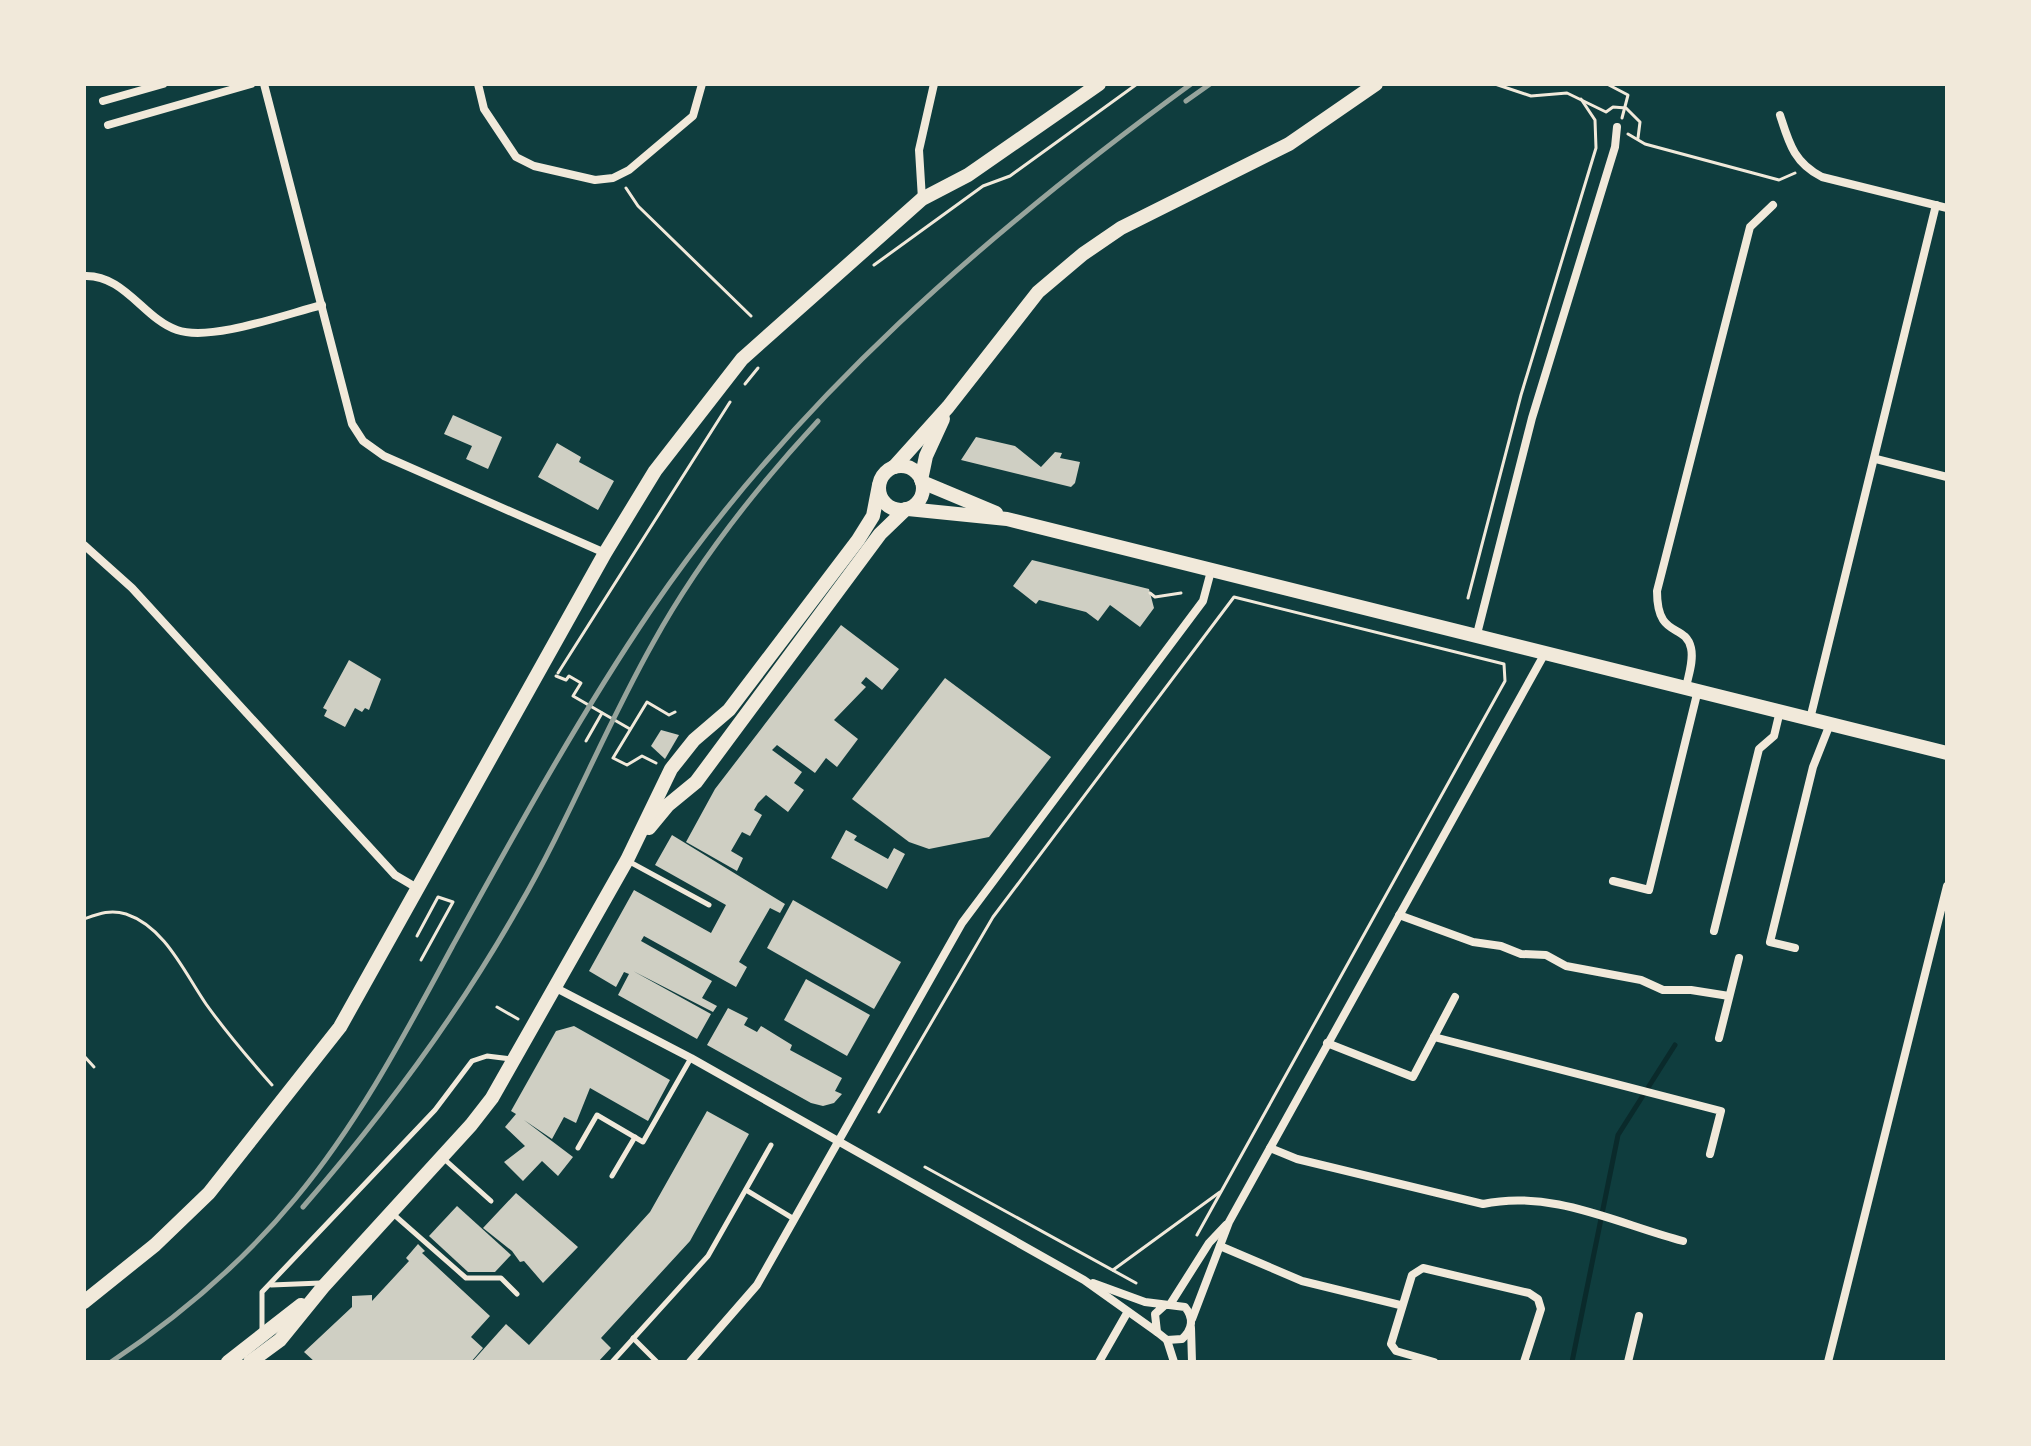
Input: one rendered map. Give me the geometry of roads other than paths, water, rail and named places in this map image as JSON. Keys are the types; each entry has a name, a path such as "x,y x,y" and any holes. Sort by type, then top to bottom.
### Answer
{"street":[{"path":"103,101 163,84"},
{"path":"108,125 251,84"},
{"path":"264,84 352,424 363,441 384,456 605,553"},
{"path":"478,84 484,109 516,157 534,166 595,180 613,178 629,170 693,116 702,84"},
{"path":"922,199 919,150 934,84"},
{"path":"84,1302 155,1245 209,1193 340,1027 605,553 655,471 742,359 922,199 968,175 1099,84"},
{"path":"250,1362 286,1333 324,1285 492,1098 630,854 671,769 694,740 729,710 858,540 873,516 883,475 894,467 948,407 1038,292 1083,254 1121,228 1276,152 1376,84"},
{"path":"1780,115 1792,152 1805,169 1822,177 1947,208"},
{"path":"1477,634 1532,418 1615,147 1617,127"},
{"path":"1613,881 1649,890 1692,689 1691,648 1686,638 1664,624 1657,613 1657,591 1750,227 1773,205"},
{"path":"1810,719 1936,205"},
{"path":"84,276 110,281 176,330 200,334 322,305"},
{"path":"630,854 660,813 696,782 880,534 920,498 926,456 948,407"},
{"path":"1876,459 1947,477"},
{"path":"894,467 911,468 922,481 1007,519"},
{"path":"879,485 885,503 907,509 1007,519 1947,753"},
{"path":"84,545 132,588 395,875 417,888"},
{"path":"690,1362 749,1297 839,1144 962,923 1203,601 1211,571"},
{"path":"1167,1340 1182,1339 1191,1323 1229,1222 1545,652"},
{"path":"1714,931 1759,749 1774,736 1780,711"},
{"path":"1795,948 1770,942 1813,767 1830,724"},
{"path":"671,769 682,780 696,782"},
{"path":"1828,1362 1947,886"},
{"path":"1399,915 1473,942 1501,946 1521,954 1546,955 1566,966 1641,980 1663,990 1691,990 1729,996"},
{"path":"1719,1038 1739,958"},
{"path":"556,988 691,1058 1084,1280 1167,1340 1174,1362"},
{"path":"1327,1043 1413,1077 1455,997"},
{"path":"1434,1037 1721,1111 1710,1154"},
{"path":"1270,1148 1297,1159 1483,1204 1512,1198 1570,1207 1626,1221 1633,1228 1683,1241"},
{"path":"1157,1332 1154,1320 1209,1243 1229,1222"},
{"path":"1220,1246 1302,1281 1400,1305"},
{"path":"1434,1362 1392,1347 1400,1305 1412,1275 1423,1268 1529,1293 1538,1299 1541,1309 1524,1362"},
{"path":"1084,1280 1145,1302 1185,1307 1191,1323 1192,1362"},
{"path":"1099,1362 1127,1313"},
{"path":"1628,1362 1639,1316"},
{"path":"228,1362 265,1351"}],"lane":[{"path":"630,854 709,905"},
{"path":"265,1351 261,1296 267,1287 435,1110 472,1061 487,1056 514,1060"},
{"path":"578,1148 597,1115 643,1142 691,1058"},
{"path":"612,1176 635,1137"},
{"path":"612,1362 708,1256 771,1145"},
{"path":"442,1157 491,1201"},
{"path":"746,1190 795,1219"},
{"path":"391,1213 466,1278 501,1278 517,1294"},
{"path":"267,1287 281,1283 324,1285"},
{"path":"633,1338 657,1362"}],"waterway":[{"path":"1572,1362 1618,1135 1675,1045"}],"railway":[{"path":"111,1362 186,1307 232,1267 318,1170 380,1077 499,861 598,692 651,610 707,533 767,460 831,390 968,260 1041,199 1191,84"},
{"path":"1186,101 1210,84"},
{"path":"303,1207 362,1136 445,1025 495,948 536,875 635,676 670,613 729,527 818,421"}]}
